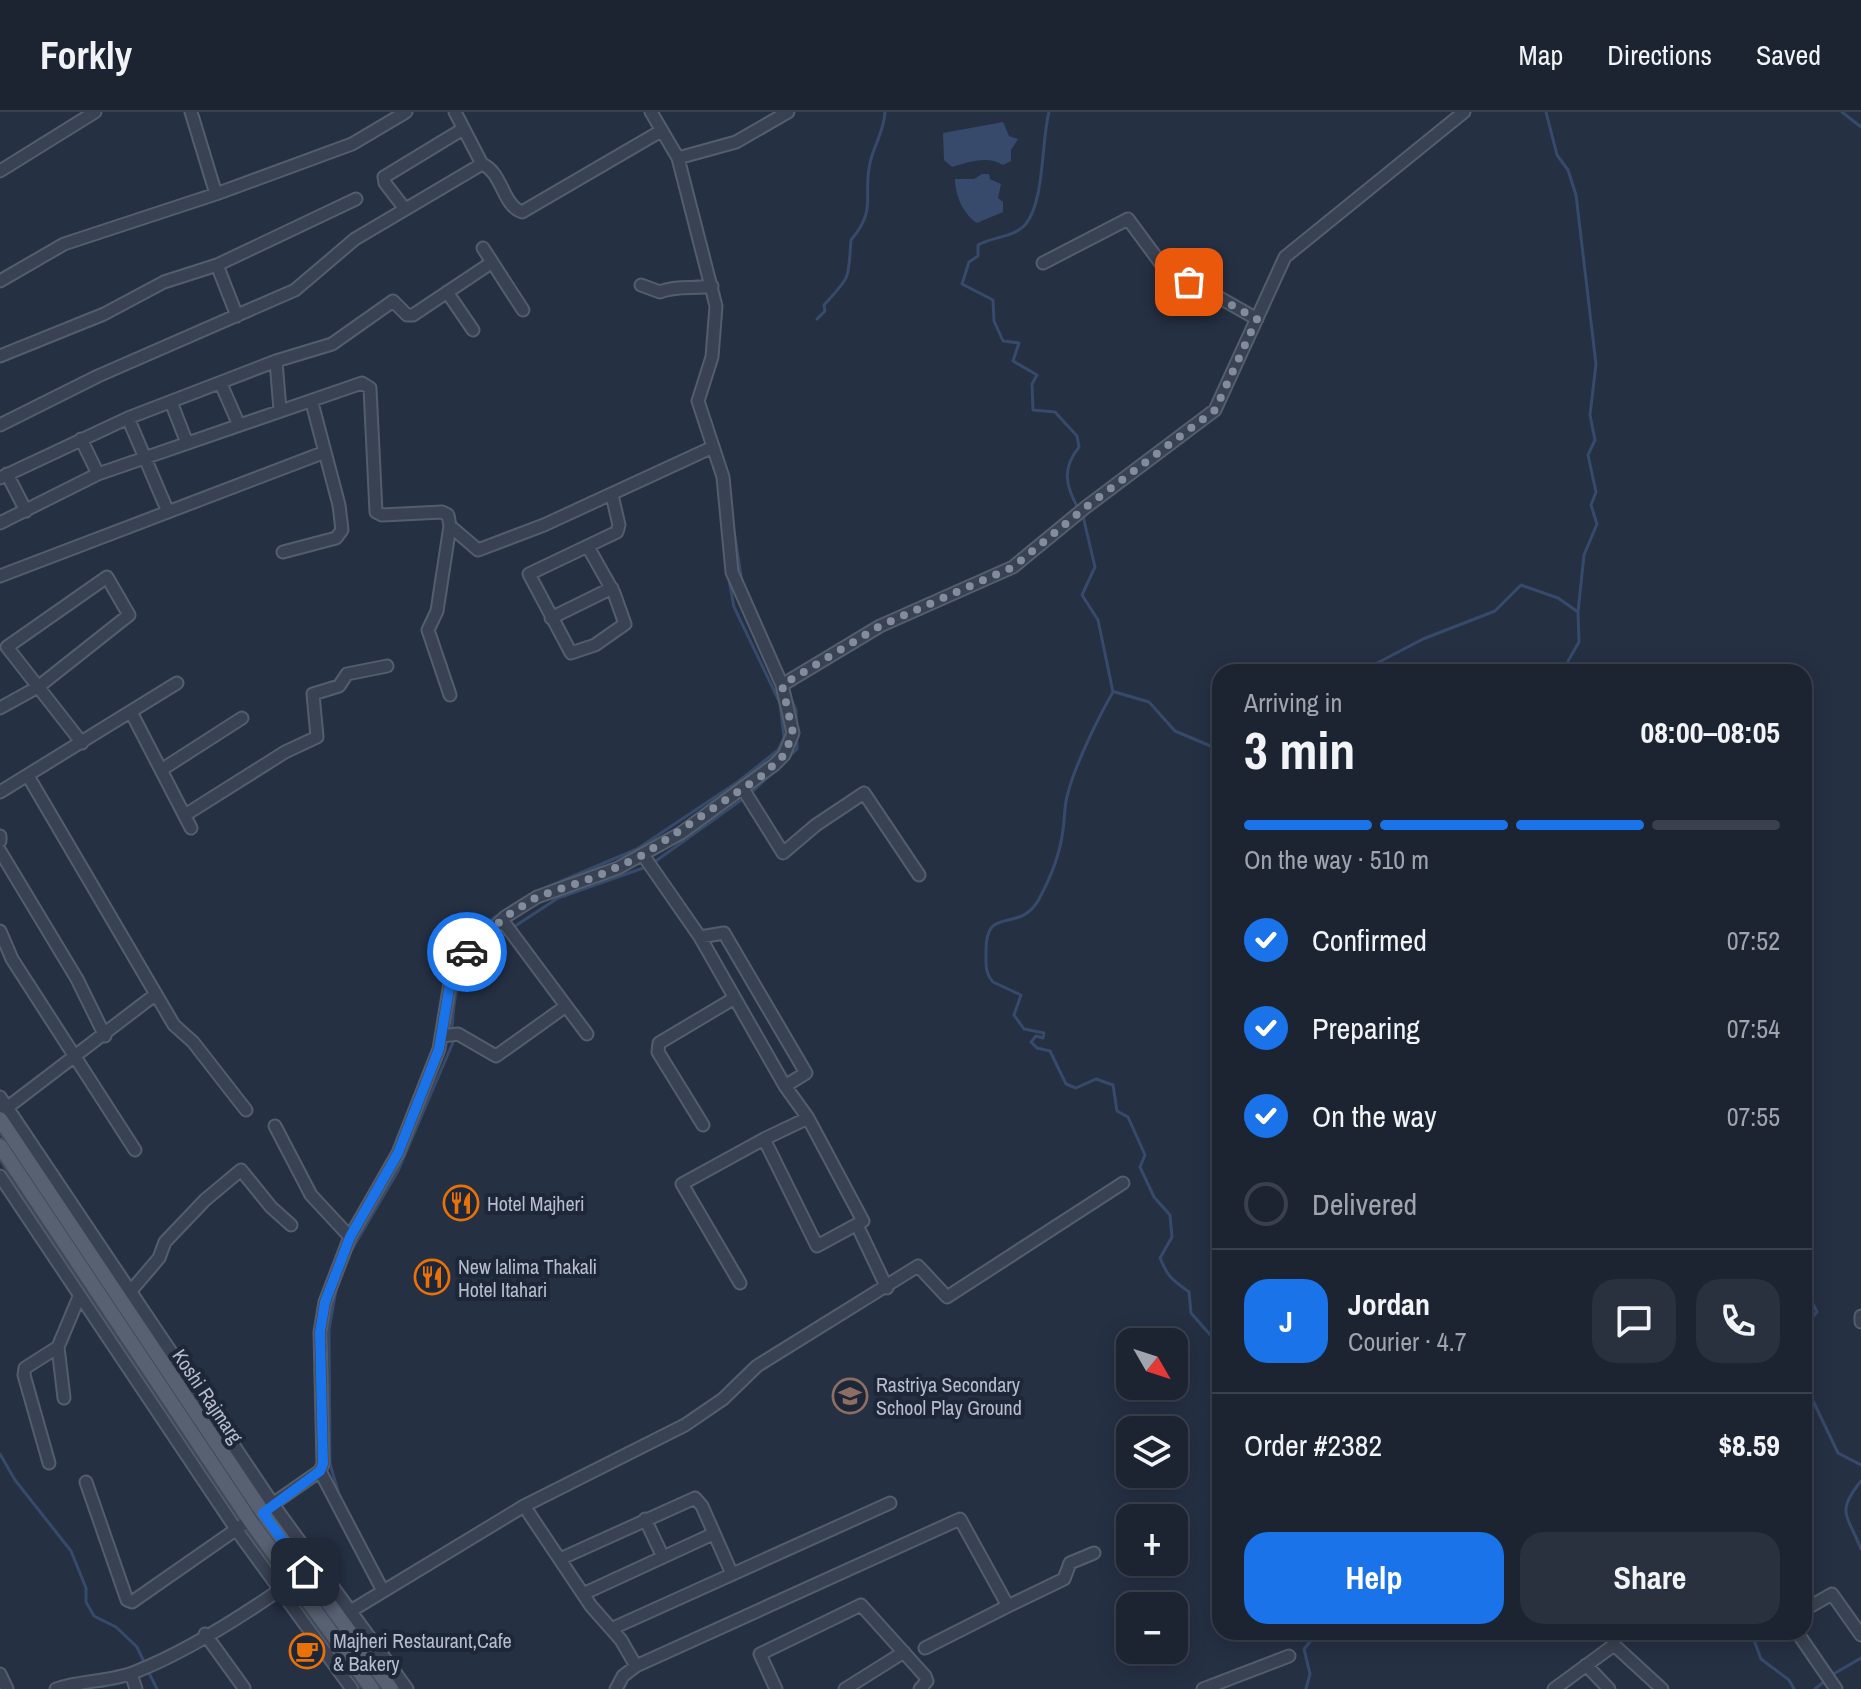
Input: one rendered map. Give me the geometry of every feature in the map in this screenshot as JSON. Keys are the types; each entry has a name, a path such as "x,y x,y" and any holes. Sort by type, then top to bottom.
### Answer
{"main road":[{"name":"Koshi Rajmarg","path":"2,1109 262,1513"},
{"name":"Koshi Rajmarg","path":"0,1146 262,1513 309,1569 391,1689"},
{"name":"Koshi Rajmarg","path":"309,1569 372,1689"}],"street":[{"path":"0,171 95,112"},
{"path":"191,112 216,194"},
{"path":"0,281 64,244 216,194 352,144 406,112"},
{"path":"455,112 482,164 492,170 515,209 522,212 661,131"},
{"path":"86,1482 127,1600 132,1602 238,1532 320,1471 323,1464 320,1332 325,1302 350,1237 398,1153 442,1036 451,977 458,963 502,920 537,897 598,876 643,855 743,789 774,765 790,744 793,733 782,685 732,572 723,477 698,401 716,333 712,286 678,158 651,112"},
{"path":"678,158 736,142 788,112"},
{"path":"782,685 880,626 1013,567 1082,510 1215,410 1285,257 1464,112"},
{"path":"405,209 385,183 384,177 463,129"},
{"path":"0,425 98,376 295,290 355,239 482,164"},
{"path":"0,356 104,314 164,282 217,265 356,199"},
{"path":"1043,263 1128,219 1162,265 1257,319"},
{"path":"483,248 523,310"},
{"path":"26,511 3,476 128,418 276,361 332,344 374,318 393,301 405,309 407,315 413,315 491,263"},
{"path":"217,265 237,316"},
{"path":"641,285 660,292 670,287 692,289 712,286"},
{"path":"447,292 473,330"},
{"path":"276,361 280,410"},
{"path":"0,523 98,474 280,410 312,403 362,383 368,385 376,512 382,515 442,512 448,515 450,526 437,611 428,630 450,695"},
{"path":"221,384 239,425"},
{"path":"171,402 187,443"},
{"path":"283,552 340,535 339,505 312,403"},
{"path":"128,418 168,512"},
{"path":"81,439 98,474"},
{"path":"450,526 478,550 612,495 713,447"},
{"path":"0,576 325,452"},
{"path":"588,547 612,588 625,624 595,645 571,653 529,574 617,532 619,525 612,495"},
{"path":"0,708 38,687 129,615 107,577 4,649 38,687 82,743"},
{"path":"551,618 612,588"},
{"path":"185,815 285,752 317,737 313,694 339,686 347,674 387,666"},
{"path":"0,792 177,683"},
{"path":"131,712 191,828"},
{"path":"161,770 242,718"},
{"path":"28,776 174,1025 193,1042 246,1110"},
{"path":"743,789 783,853 816,825 864,793 919,875"},
{"path":"0,851 77,979 105,1036"},
{"path":"643,855 700,937 733,999 808,1118 863,1221 817,1246 764,1139"},
{"path":"502,920 587,1034"},
{"path":"0,931 12,959 135,1150"},
{"path":"700,937 724,933 806,1073 785,1086"},
{"path":"156,994 105,1036 2,1109 130,1292 262,1513 349,1612 407,1689"},
{"path":"703,1125 658,1052 659,1043 733,999"},
{"path":"442,1036 458,1034 496,1056 566,1006"},
{"path":"740,1283 682,1184 808,1118"},
{"path":"275,1126 311,1195 350,1237"},
{"path":"130,1292 159,1258 165,1242 205,1200 241,1170 271,1207 291,1225"},
{"path":"0,1176 238,1532 352,1689"},
{"path":"349,1612 524,1506 685,1425 723,1399 757,1366 918,1266 947,1297 1123,1183"},
{"path":"857,1225 887,1288"},
{"path":"64,1398 58,1347 79,1297"},
{"path":"1861,1316 1861,1322"},
{"path":"49,1463 24,1375 25,1368 58,1347"},
{"path":"320,1471 383,1591"},
{"path":"560,1559 695,1498 702,1506 732,1574"},
{"path":"611,1629 890,1503"},
{"path":"524,1506 636,1666"},
{"path":"645,1519 663,1557"},
{"path":"616,1689 623,1676 636,1666 960,1519 1008,1606"},
{"path":"583,1594 713,1534"},
{"path":"925,1648 1064,1579 1070,1563 1094,1553"},
{"path":"56,1689 79,1681 142,1669 309,1569"},
{"path":"1812,1605 1832,1594 1861,1635"},
{"path":"776,1689 760,1654 861,1605 925,1676 927,1681 920,1689"},
{"path":"205,1634 244,1688"},
{"path":"1803,1640 1832,1682"},
{"path":"1554,1689 1569,1685 1586,1665 1616,1646 1662,1689"},
{"path":"845,1689 904,1652"},
{"path":"1203,1689 1289,1656"},
{"path":"1586,1665 1609,1689"},
{"path":"136,1689 142,1669"},
{"path":"0,1674 7,1689"}],"water":[{"path":"1003,122 1009,136 1018,139 1011,150 1011,161 1003,165 991,160 978,160 952,167 944,160 943,133"},
{"path":"989,174 990,179 1001,184 998,198 1003,202 1003,212 977,223 961,204 955,179 974,179"}],"waterway":[{"path":"817,319 846,277 851,240 865,218 868,171 885,112"},
{"path":"1049,112 1039,187 1031,215 1020,229 978,245 978,256 969,262 962,284 993,300 994,321 1003,341 1019,343 1013,361 1037,375 1032,384 1033,410 1055,412 1077,436 1079,447 1073,455 1067,478 1079,510"},
{"path":"1546,112 1557,155 1568,170 1576,195 1596,364 1590,415 1595,440 1588,455 1596,492 1591,505 1597,524 1584,555 1578,612 1579,642 1568,664"},
{"path":"1842,112 1861,127"},
{"path":"1083,516 1095,567 1082,595 1098,620 1113,692 1071,782 1060,848 1047,882 1031,910 991,928 987,938 986,968 993,982 1021,995 1014,1015 1024,1029 1044,1033 1043,1038 1036,1036 1031,1042 1037,1048 1050,1051 1066,1084 1076,1088 1096,1079 1113,1085 1117,1111 1128,1117 1145,1155 1140,1167 1154,1197 1170,1215 1172,1237 1160,1258 1172,1278 1189,1292 1191,1313 1212,1337"},
{"path":"732,518 742,582"},
{"path":"545,888 637,849 739,781 778,750 784,738 780,703 734,607 728,575"},
{"path":"1375,664 1423,639 1495,611 1521,585 1558,598 1578,612"},
{"path":"1115,692 1149,702 1175,731 1212,747"},
{"path":"752,792 797,749 796,710 789,693"},
{"path":"653,863 744,798"},
{"path":"512,928 558,898 646,867"},
{"path":"453,952 495,917 524,899"},
{"path":"452,1031 455,997 463,973 479,954 506,933"},
{"path":"340,1498 330,1464 329,1330 336,1290 351,1251 398,1171 454,1040"},
{"path":"1812,1302 1817,1312 1812,1318"},
{"path":"1812,1399 1838,1453 1861,1465"},
{"path":"0,1454 15,1480 71,1551 86,1588 86,1602 94,1616 116,1627 137,1647 145,1664"},
{"path":"1861,1481 1846,1508 1848,1521 1861,1549"},
{"path":"1306,1689 1310,1674 1304,1649 1311,1640"},
{"path":"1754,1640 1761,1659 1789,1680 1794,1689"},
{"path":"1830,1676 1861,1658"},
{"path":"148,1671 157,1689"},
{"path":"1815,1689 1825,1681"}],"way so far":[{"path":"467,952 505,917 537,897 598,876 643,855 681,833 763,775 784,755 793,733 782,685 880,626 1013,567 1086,507 1215,410 1257,319 1189,282"}],"place":[{"name":"Hotel Majheri","path":"461,1203"},
{"name":"New lalima Thakali Hotel Itahari","path":"432,1277"},
{"name":"Rastriya Secondary School Play Ground","path":"850,1396"},
{"name":"Majheri Restaurant,Cafe & Bakery","path":"307,1651"}],"route":[{"path":"305,1572 263,1513 320,1471 323,1464 320,1332 325,1302 350,1237 398,1153 439,1049 451,977 467,952"}]}
